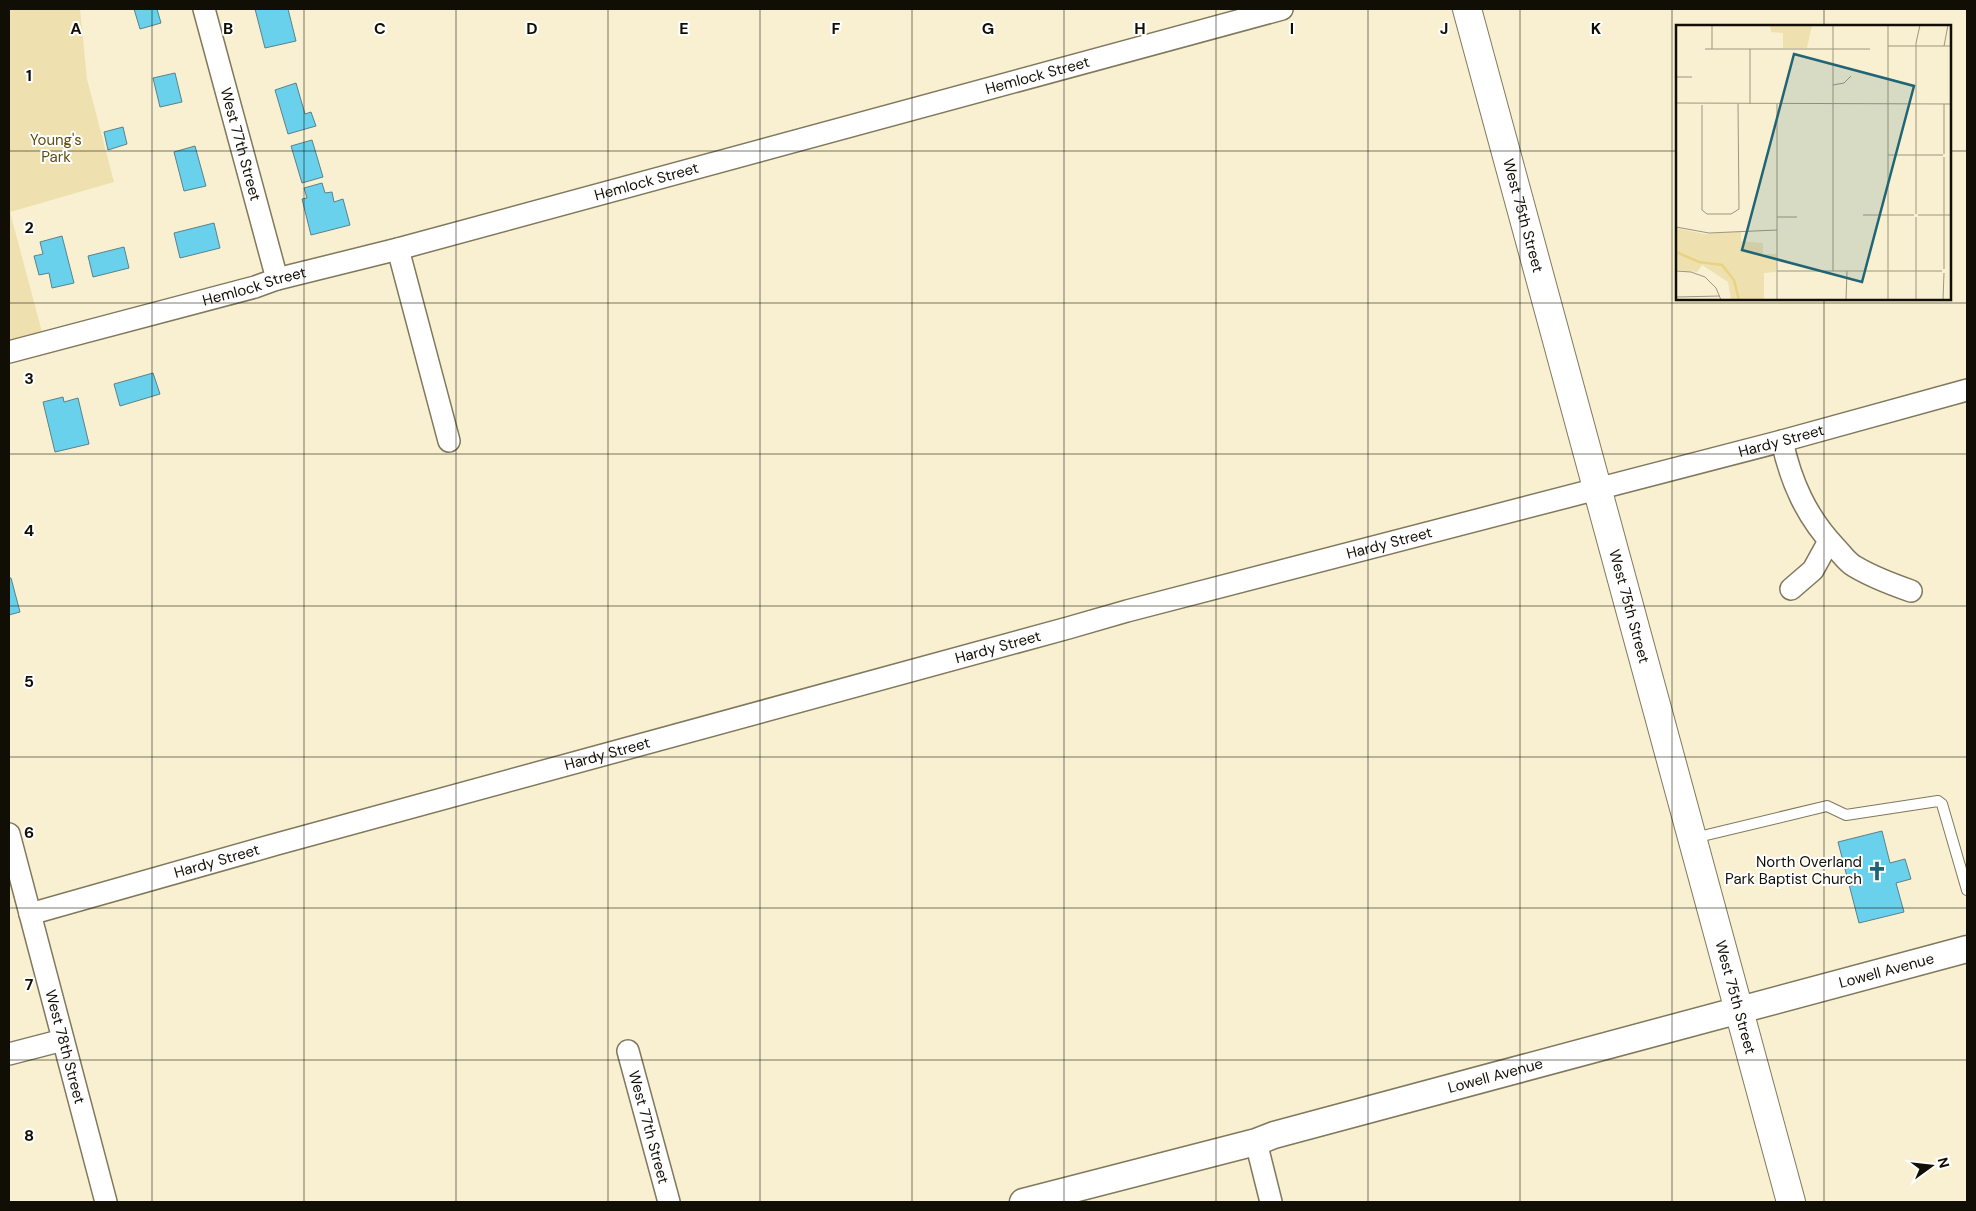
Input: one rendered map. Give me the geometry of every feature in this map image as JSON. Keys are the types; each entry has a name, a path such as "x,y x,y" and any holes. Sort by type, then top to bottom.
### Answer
{"main road":[{"name":"West 75th Street","path":"1467,9 1791,1202"}],"street":[{"name":"West 77th Street","path":"204,9 277,279"},
{"name":"Hemlock Street","path":"9,352 255,287 277,279 398,249 1282,9"},
{"path":"398,249 449,441"},
{"name":"Hardy Street","path":"30,914 277,844 1127,611 1782,441 1967,390"},
{"path":"1782,441 1795,487 1816,524 1829,541 1852,565 1875,578 1911,591"},
{"path":"1792,589 1813,570 1829,541"},
{"name":"West 78th Street","path":"9,834 106,1202"},
{"name":"Lowell Avenue","path":"1023,1202 1256,1142 1284,1132 1967,950"},
{"path":"9,1054 63,1040"},
{"name":"West 77th Street","path":"628,1052 669,1202"},
{"path":"1256,1142 1271,1202"}],"lane":[{"path":"1693,838 1827,806 1846,814 1857,814 1938,800 1942,804 1967,890"}],"green space":[{"name":"Young's Park","path":"9,9 80,9 87,79 114,182 10,212 42,332 9,340"}],"building":[{"path":"134,9 157,9 161,23 140,29"},
{"path":"255,9 288,9 296,41 265,48"},
{"path":"175,73 182,102 160,107 153,78"},
{"path":"296,83 305,114 311,112 316,126 288,134 275,90"},
{"path":"123,127 127,144 108,150 104,132"},
{"path":"312,140 323,177 302,183 291,146"},
{"path":"195,146 206,186 184,191 174,152"},
{"path":"322,183 325,193 332,192 334,202 343,199 350,225 311,235 302,199 307,198 304,188"},
{"path":"214,223 220,248 180,258 174,233"},
{"path":"62,236 74,283 52,288 49,273 39,275 34,256 43,254 40,242"},
{"path":"124,247 129,268 93,277 88,256"},
{"path":"153,373 160,394 120,406 114,384"},
{"path":"63,397 64,402 78,398 89,444 55,452 43,402"},
{"path":"9,578 11,578 20,612 9,615"},
{"name":"North Overland Park Baptist Church","path":"1882,831 1890,863 1905,859 1911,879 1896,883 1904,912 1859,923 1838,842"}],"place":[{"name":"North Overland Park Baptist Church","path":"1877,871"}]}
